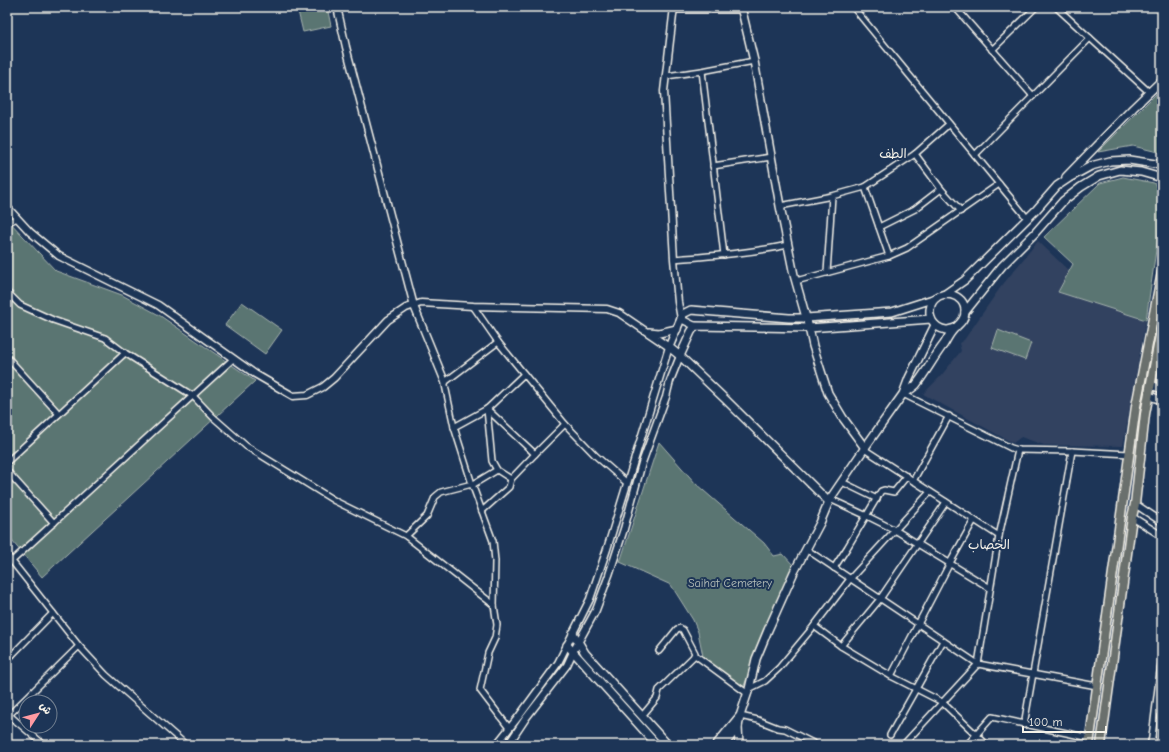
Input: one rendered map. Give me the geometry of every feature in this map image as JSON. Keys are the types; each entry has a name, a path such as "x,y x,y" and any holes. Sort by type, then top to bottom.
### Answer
{"main road":[{"path":"741,9 754,61 788,245 796,281 810,328 813,346 828,393 864,448"},
{"path":"830,501 669,347 683,314 691,310 806,318 892,312 945,294 965,280 1162,80"},
{"path":"1058,186 1091,166 1110,161 1129,160 1162,165"},
{"path":"903,394 915,386 955,328 962,322 966,312 1002,266 1035,233 1063,201 1081,187 1099,176 1120,170 1141,172 1162,178"},
{"path":"1090,741 1136,406 1162,272"},
{"path":"945,294 956,296 963,302 966,312"},
{"path":"936,298 929,310 931,319 935,326 947,330 955,328"},
{"path":"680,356 691,332 696,326 810,328 931,319"},
{"path":"1101,745 1135,504 1146,414 1162,325"},
{"path":"739,745 738,727 740,716 749,691 756,659 794,572 830,501 864,448 903,394 909,378 935,326"},
{"path":"649,332 659,333 677,329"},
{"path":"1151,385 1162,389"},
{"path":"1149,396 1162,400"},
{"path":"573,634 585,653 668,745"},
{"path":"567,645 657,745"},
{"path":"716,745 740,716"},
{"path":"724,745 738,727"}],"street":[{"path":"337,7 346,47 414,306 445,382 454,427 472,484 493,541 494,605 497,625 495,638 488,653 480,690 509,728"},
{"path":"667,7 674,9 741,9"},
{"path":"853,7 1027,218"},
{"path":"955,7 1033,96"},
{"path":"992,50 1036,7"},
{"path":"1056,7 1149,92"},
{"path":"674,9 664,92 674,259 678,302 682,319 696,326"},
{"path":"975,155 1090,38"},
{"path":"666,76 754,61"},
{"path":"702,71 712,166 724,254"},
{"path":"780,206 832,196 865,187 915,154 949,124"},
{"path":"915,154 941,189 961,211"},
{"path":"712,166 771,157"},
{"path":"796,281 889,256 907,248 999,184"},
{"path":"865,187 889,256"},
{"path":"879,227 915,209 941,189"},
{"path":"827,273 832,196"},
{"path":"7,208 30,232 59,256 158,305 254,374 294,396 307,395 323,388 388,320 406,308 421,303 473,306 606,309 619,313 669,347 607,549 590,599 558,663 496,745"},
{"path":"7,223 17,218"},
{"path":"674,259 771,249 788,245"},
{"path":"7,292 20,305 52,320 105,338 125,353 193,396 213,417 246,446 335,501 406,536 494,605"},
{"path":"473,306 498,342 565,424 596,456 627,483"},
{"path":"445,382 498,342"},
{"path":"7,462 125,353"},
{"path":"508,745 526,718 568,665 573,652 596,610 624,530 642,463 680,356"},
{"path":"7,357 59,414"},
{"path":"12,561 233,359"},
{"path":"454,427 486,409 524,374"},
{"path":"903,394 1011,448 1018,450 1130,454"},
{"path":"486,409 535,454"},
{"path":"486,409 492,461 497,470 511,479"},
{"path":"913,480 949,416"},
{"path":"482,511 509,487 511,479 565,424"},
{"path":"864,448 999,536"},
{"path":"903,745 978,664 999,536 1018,450"},
{"path":"1024,724 1072,451"},
{"path":"7,470 54,523"},
{"path":"406,536 427,516 435,498 441,492 472,484 497,470"},
{"path":"834,568 882,490 891,492 895,491 907,476"},
{"path":"842,482 877,500"},
{"path":"659,651 677,629 681,628 695,651 695,655 749,691 765,681 779,668 850,579 930,492"},
{"path":"830,501 867,516 895,530 990,588"},
{"path":"841,646 880,599 946,502"},
{"path":"1135,504 1162,522"},
{"path":"1132,518 1162,536"},
{"path":"892,676 950,563 974,520"},
{"path":"806,549 978,664 1097,686"},
{"path":"7,555 79,646 106,675 186,745"},
{"path":"7,660 53,612"},
{"path":"814,626 841,646 892,676 942,702 987,745"},
{"path":"890,735 943,641"},
{"path":"44,745 8,716 79,646"},
{"path":"7,649 12,655"},
{"path":"642,716 657,698 659,690 695,655"},
{"path":"1162,655 1151,743 1162,741"},
{"path":"740,716 758,720 778,728 785,728 817,745"},
{"path":"967,745 992,717 1090,741"}],"shaded area":[{"path":"1038,241 1069,271 1058,292 1146,320 1123,446 1044,445 1021,437 1013,443 923,394 940,377 961,351 959,343 964,340 1000,288"}],"green space":[{"path":"297,7 327,7 331,26 303,32"},
{"path":"1162,88 1162,153 1133,146 1098,152"},
{"path":"1123,177 1154,183 1162,196 1162,208 1146,320 1058,292 1073,264 1044,237 1100,183"},
{"path":"7,219 56,271 122,295 159,315 255,381 42,577 7,535"},
{"path":"242,302 282,330 265,354 225,325"},
{"path":"998,330 1031,343 1025,360 992,348"},
{"name":"Saihat Cemetery","path":"659,442 696,484 764,543 774,556 783,554 793,565 743,688 708,663 703,656 698,632 693,620 671,585 620,562"}],"district":[{"name":"الطف","path":"893,153"},
{"name":"الخصاب","path":"989,544"}]}
